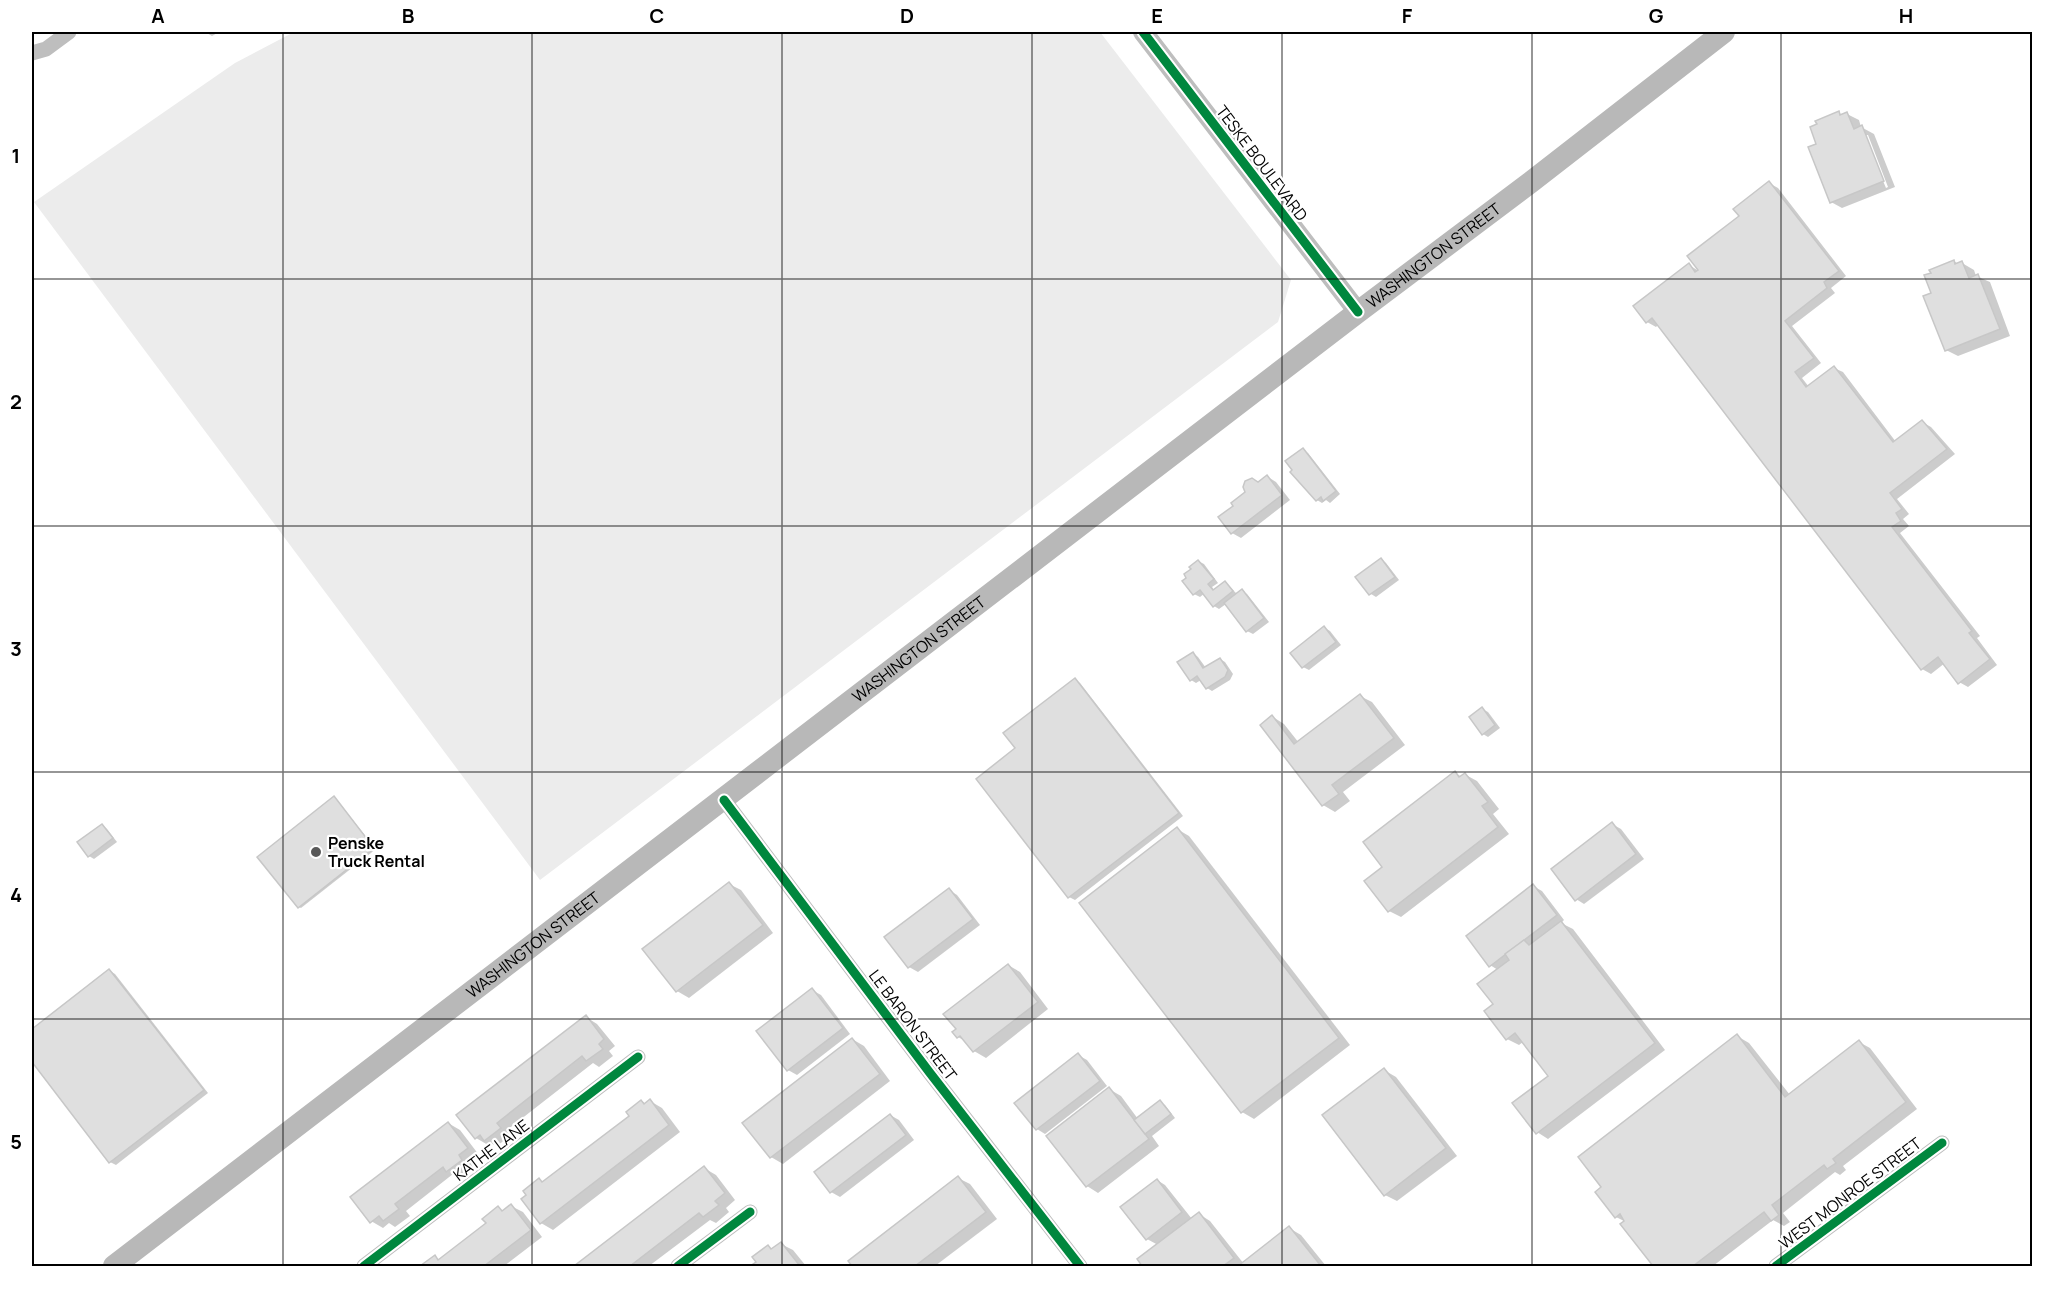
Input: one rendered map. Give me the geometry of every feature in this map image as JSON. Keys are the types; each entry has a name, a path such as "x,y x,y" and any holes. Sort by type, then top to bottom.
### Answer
{"main road":[{"name":"WASHINGTON STREET","path":"114,1266 1724,32"}],"street":[{"path":"32,53 46,49 69,32"},
{"name":"TESKE BOULEVARD","path":"1143,32 1358,312"},
{"name":"LE BARON STREET","path":"724,800 923,1064 1080,1266"},
{"name":"KATHE LANE","path":"364,1266 638,1057"},
{"name":"WEST MONROE STREET","path":"1776,1266 1942,1143"},
{"path":"678,1266 750,1212"}],"shaded area":[{"path":"294,32 1100,32 1291,280 1278,322 540,880 34,202 235,63"}],"building":[{"path":"1839,111 1840,115 1847,112 1854,129 1862,125 1884,181 1830,203 1808,147 1816,144 1810,127 1817,124 1815,121"},
{"path":"1769,181 1839,271 1824,282 1827,288 1785,321 1814,358 1795,372 1806,387 1834,366 1893,442 1922,420 1947,449 1890,493 1902,509 1896,513 1901,521 1892,527 1972,631 1969,633 1990,659 1958,684 1938,657 1921,670 1652,318 1646,323 1633,306 1689,263 1695,272 1698,270 1687,256 1739,216 1733,209"},
{"path":"1954,260 1955,264 1962,261 1969,278 1978,274 2000,329 1945,351 1923,296 1931,293 1924,275 1931,273 1929,270"},
{"path":"1303,448 1336,491 1323,501 1321,497 1316,501 1290,472 1292,470 1285,461"},
{"path":"1267,475 1282,495 1231,534 1218,517 1233,506 1231,503 1245,492 1243,487 1245,481 1252,478 1258,482"},
{"path":"1381,558 1395,577 1369,595 1355,577"},
{"path":"1198,560 1214,579 1208,584 1213,590 1225,581 1233,591 1213,607 1200,590 1193,595 1182,581 1186,578 1184,574 1191,569 1189,567"},
{"path":"1242,589 1264,618 1246,632 1224,603"},
{"path":"1324,626 1336,642 1302,668 1290,653"},
{"path":"1193,652 1203,668 1220,658 1228,670 1225,677 1206,689 1197,676 1190,681 1177,662"},
{"path":"1075,678 1179,813 1068,898 976,779 1015,748 1003,733"},
{"path":"1360,694 1394,738 1332,785 1339,794 1322,806 1260,725 1272,715 1294,744"},
{"path":"1482,707 1495,725 1482,735 1469,717"},
{"path":"1455,771 1459,777 1465,773 1488,802 1482,806 1498,827 1388,912 1364,881 1382,867 1363,842"},
{"name":"Penske Truck Rental","path":"334,796 374,848 298,908 257,857"},
{"path":"1612,822 1636,854 1575,901 1551,869"},
{"path":"102,824 113,838 88,857 77,842"},
{"path":"1177,827 1339,1038 1241,1113 1079,903"},
{"path":"729,882 763,925 676,992 642,949"},
{"path":"1533,884 1557,915 1489,967 1466,936"},
{"path":"949,888 973,919 908,968 884,937"},
{"path":"1561,921 1655,1043 1536,1134 1512,1103 1548,1076 1515,1033 1506,1040 1484,1011 1493,1004 1477,984 1509,960 1505,954 1524,940 1529,945"},
{"path":"1008,964 1038,1002 973,1052 960,1036 957,1038 952,1032 956,1029 943,1014"},
{"path":"109,969 204,1090 109,1163 32,1062 32,1029"},
{"path":"812,988 843,1028 787,1071 756,1031"},
{"path":"586,1015 604,1039 599,1044 603,1049 586,1061 582,1056 497,1123 501,1128 484,1141 480,1135 475,1139 456,1115"},
{"path":"1737,1034 1785,1097 1859,1040 1906,1102 1833,1159 1836,1163 1827,1169 1824,1165 1772,1205 1779,1215 1771,1221 1764,1212 1693,1266 1653,1266 1620,1224 1624,1221 1620,1214 1615,1218 1595,1192 1601,1187 1578,1157"},
{"path":"852,1038 880,1074 770,1158 742,1123"},
{"path":"1078,1053 1100,1081 1036,1130 1014,1103"},
{"path":"1384,1068 1446,1148 1384,1196 1322,1115"},
{"path":"1109,1087 1149,1139 1086,1187 1046,1136"},
{"path":"650,1099 669,1125 540,1224 521,1199 526,1195 523,1191 539,1178 542,1182 629,1116 626,1112 641,1100 644,1104"},
{"path":"1160,1100 1171,1114 1145,1134 1134,1120"},
{"path":"890,1114 906,1135 830,1193 814,1172"},
{"path":"448,1122 468,1148 459,1155 462,1160 446,1172 443,1167 395,1204 399,1209 383,1221 379,1216 370,1223 350,1197"},
{"path":"704,1166 725,1193 715,1201 719,1205 703,1217 699,1213 630,1266 574,1266"},
{"path":"958,1176 986,1212 915,1266 852,1266 848,1261"},
{"path":"1157,1179 1182,1212 1146,1240 1120,1207"},
{"path":"511,1204 531,1230 484,1266 420,1266 435,1255 438,1260 486,1223 482,1219 498,1206 502,1211"},
{"path":"1199,1212 1234,1258 1223,1266 1142,1266 1137,1259"},
{"path":"1289,1226 1321,1266 1238,1266"},
{"path":"781,1242 800,1266 750,1266 756,1262 752,1257 768,1245 771,1249"}],"cycle path":[{"path":"1143,32 1358,312"},
{"path":"724,800 930,1073 1080,1266"},
{"path":"364,1266 638,1057"},
{"path":"1776,1266 1942,1143"},
{"path":"678,1266 750,1212"}],"place":[{"name":"Penske Truck Rental","path":"316,852"}]}
